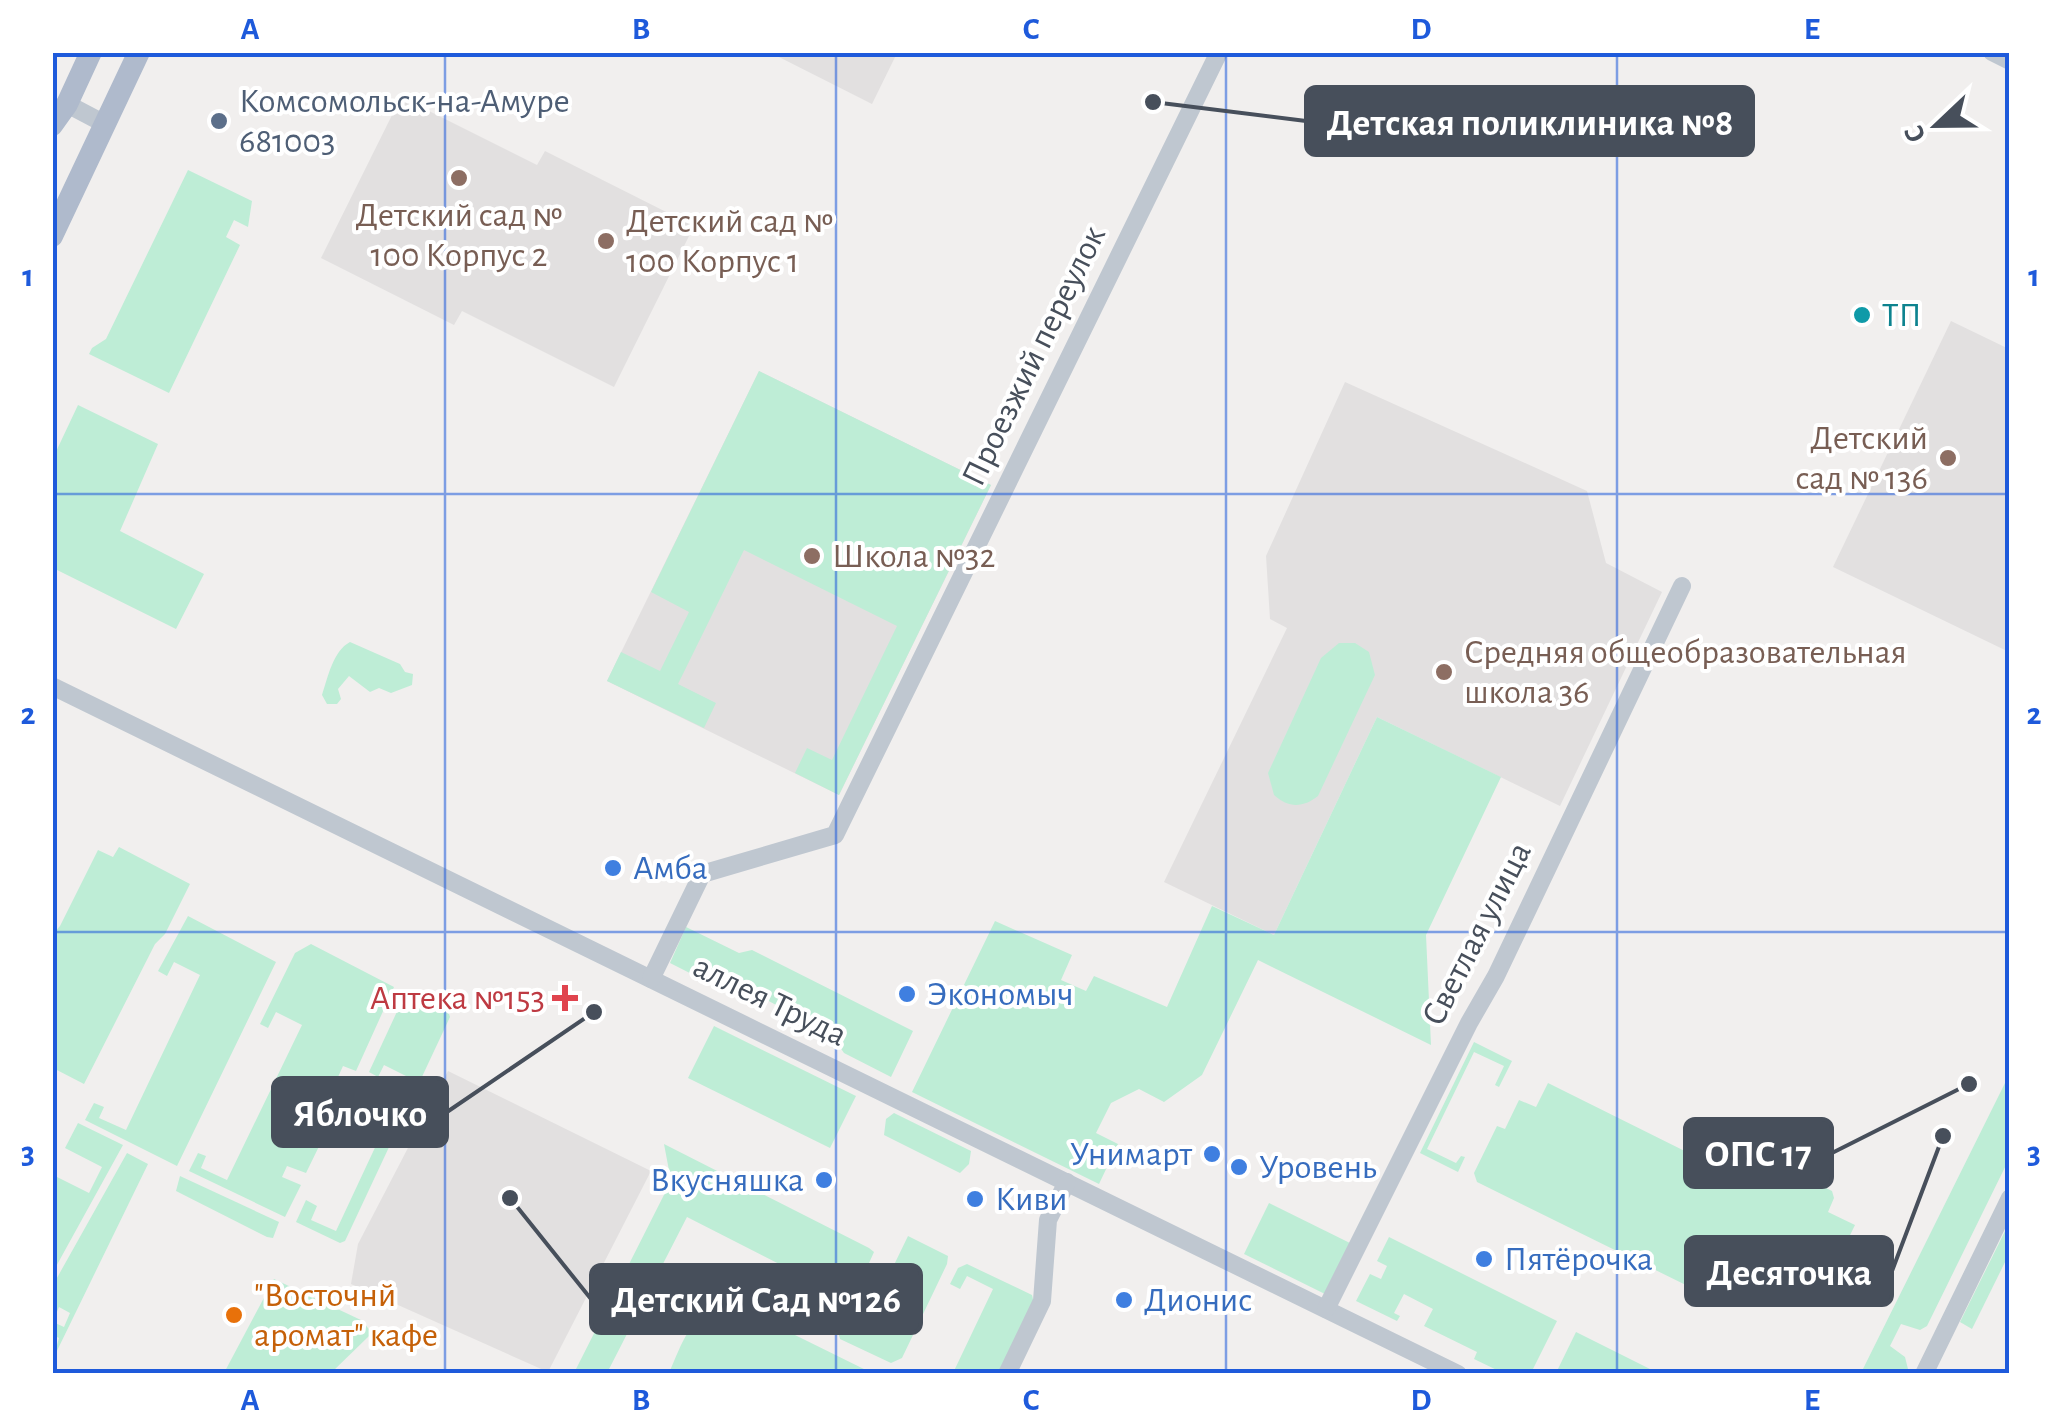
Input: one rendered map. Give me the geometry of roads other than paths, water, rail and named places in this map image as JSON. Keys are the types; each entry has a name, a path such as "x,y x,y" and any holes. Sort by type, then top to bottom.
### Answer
{"main road":[{"path":"52,125 67,104 91,52"},
{"path":"52,236 139,52"}],"street":[{"name":"Проезжий переулок","path":"651,979 702,874 835,835 1219,52"},
{"path":"1992,52 2010,61"},
{"path":"67,104 105,124"},
{"name":"Светлая улица","path":"1326,1309 1488,992 1682,586"},
{"name":"аллея Труда","path":"52,686 1458,1374"},
{"path":"1006,1374 1042,1302 1048,1220 1067,1182"},
{"path":"1924,1374 2010,1198"}],"place":[{"name":"Детская поликлиника №8","path":"1153,102"},
{"name":"Комсомольск-на-Амуре 681003","path":"219,121"},
{"name":"Детский сад № 100 Корпус 2","path":"459,178"},
{"name":"Детский сад № 100 Корпус 1","path":"606,241"},
{"name":"ТП","path":"1862,315"},
{"name":"Детский сад № 136","path":"1948,458"},
{"name":"Школа №32","path":"812,556"},
{"name":"Средняя общеобразовательная школа 36","path":"1444,672"},
{"name":"Амба","path":"613,868"},
{"name":"Экономыч","path":"907,994"},
{"name":"Аптека №153","path":"565,998"},
{"name":"Яблочко","path":"594,1012"},
{"name":"ОПС 17","path":"1969,1084"},
{"name":"Десяточка","path":"1943,1136"},
{"name":"Унимарт","path":"1212,1154"},
{"name":"Уровень","path":"1239,1167"},
{"name":"Вкусняшка","path":"824,1180"},
{"name":"Детский Сад №126","path":"510,1198"},
{"name":"Киви","path":"975,1199"},
{"name":"Пятёрочка","path":"1484,1259"},
{"name":"Дионис","path":"1124,1300"},
{"name":"\"Восточнй аромат\" кафе","path":"234,1315"}]}
